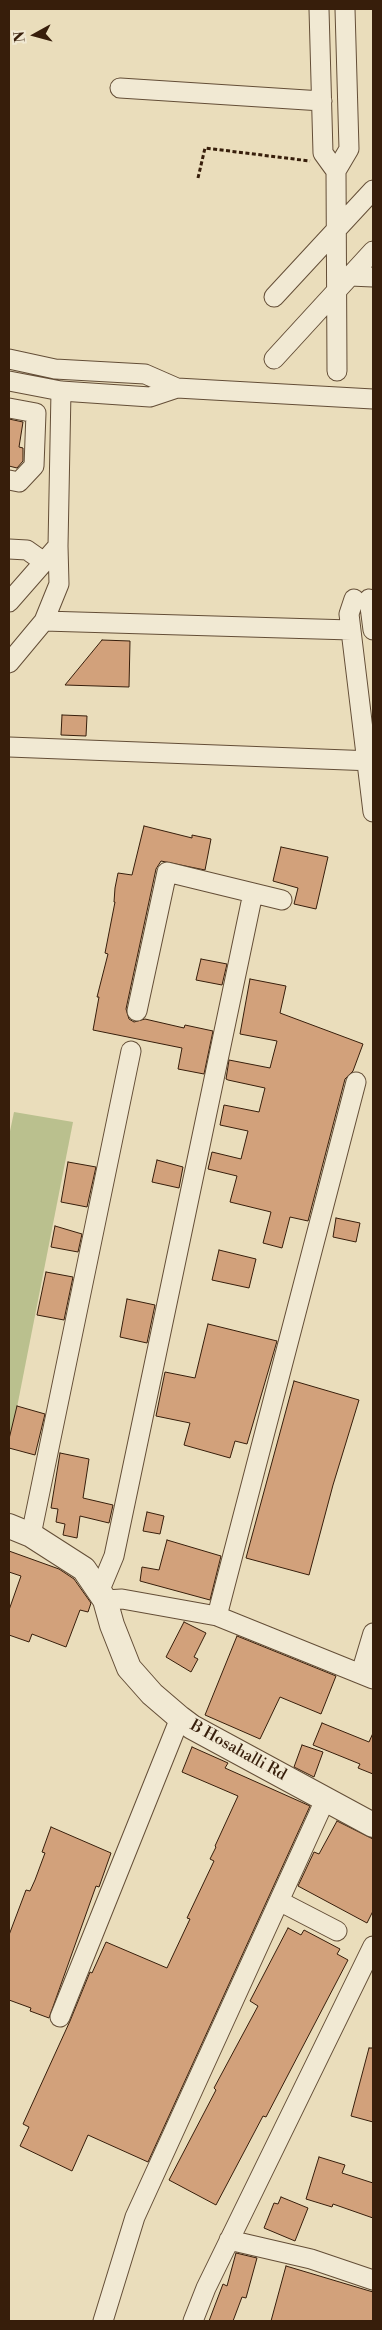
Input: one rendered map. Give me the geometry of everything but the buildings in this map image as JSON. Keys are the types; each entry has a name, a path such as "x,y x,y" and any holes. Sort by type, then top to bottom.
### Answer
{"street":[{"path":"319,9 323,153 336,171"},
{"path":"337,371 336,171 349,149 345,9"},
{"path":"120,88 322,101"},
{"path":"274,297 373,190"},
{"path":"274,359 373,251"},
{"path":"350,276 373,277"},
{"path":"9,360 55,369 145,374 177,388 373,399"},
{"path":"9,381 61,390 150,397 177,388"},
{"path":"9,663 44,621 59,584 61,390"},
{"path":"9,408 36,413 34,466 19,482 9,480"},
{"path":"9,602 58,546"},
{"path":"9,549 27,550 44,562"},
{"path":"373,630 362,599 348,614 370,761 373,812"},
{"path":"44,621 350,630"},
{"path":"9,747 370,761"},
{"path":"137,1011 167,872 282,900"},
{"path":"253,893 114,1556 102,1596 217,1616 367,1676 373,1633"},
{"path":"16,1533 131,1051"},
{"path":"217,1616 356,1082"},
{"name":"B Hosahalli Rd","path":"16,1533 84,1569 102,1596 129,1668 152,1694 180,1718 192,1727 373,1825"},
{"path":"60,2016 180,1718"},
{"path":"102,2321 135,2217 325,1800"},
{"path":"279,1901 337,1931"},
{"path":"193,2321 206,2288 229,2240 373,1946"},
{"path":"229,2240 310,2259 373,2280"}],"path":[{"path":"198,178 205,148 318,162 336,171"}],"green space":[{"path":"14,1112 73,1122 9,1448 9,1136"}]}
